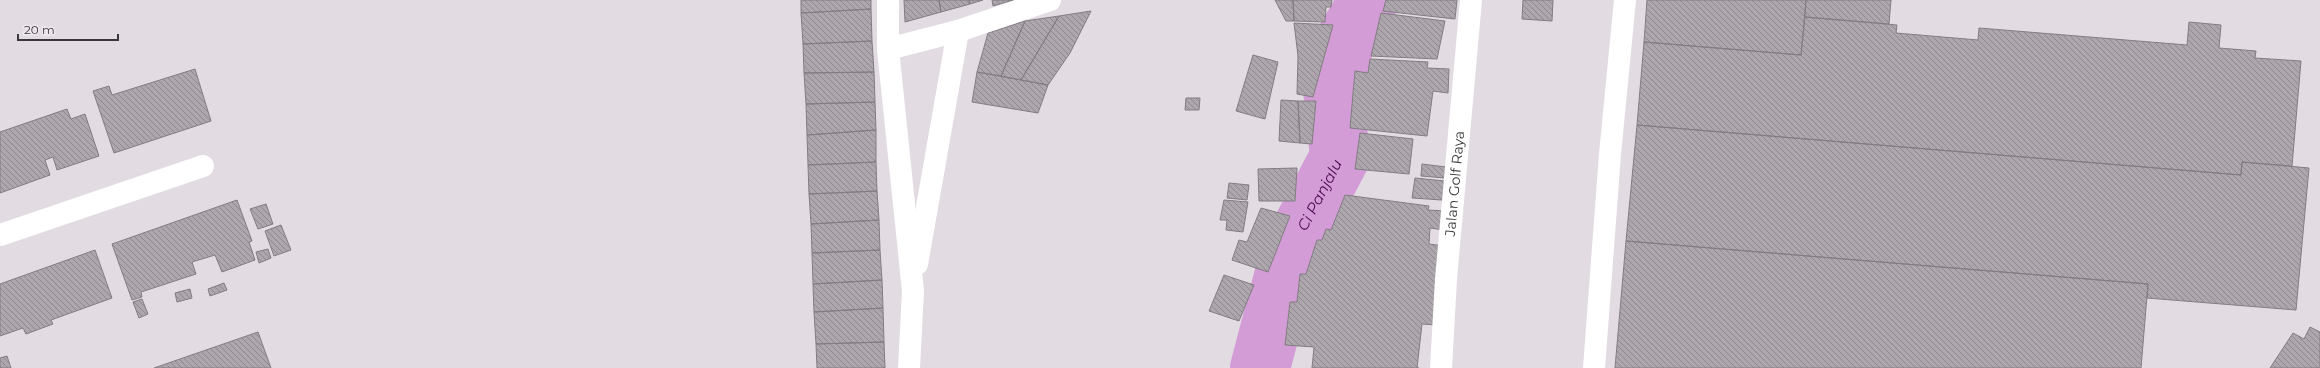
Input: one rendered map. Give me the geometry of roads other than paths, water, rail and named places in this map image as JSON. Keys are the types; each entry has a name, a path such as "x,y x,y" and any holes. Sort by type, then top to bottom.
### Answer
{"street":[{"path":"888,0 888,49 913,291"},
{"path":"888,49 958,31 1050,0"},
{"name":"Jalan Golf Raya","path":"1441,368 1446,279 1471,0"},
{"path":"1594,368 1610,154 1625,0"},
{"path":"909,368 913,291 958,31"},
{"path":"0,235 203,166"}],"waterway":[{"name":"Ci Panjalu","path":"1260,368 1291,250 1340,157 1333,89 1345,41 1369,0"}]}
